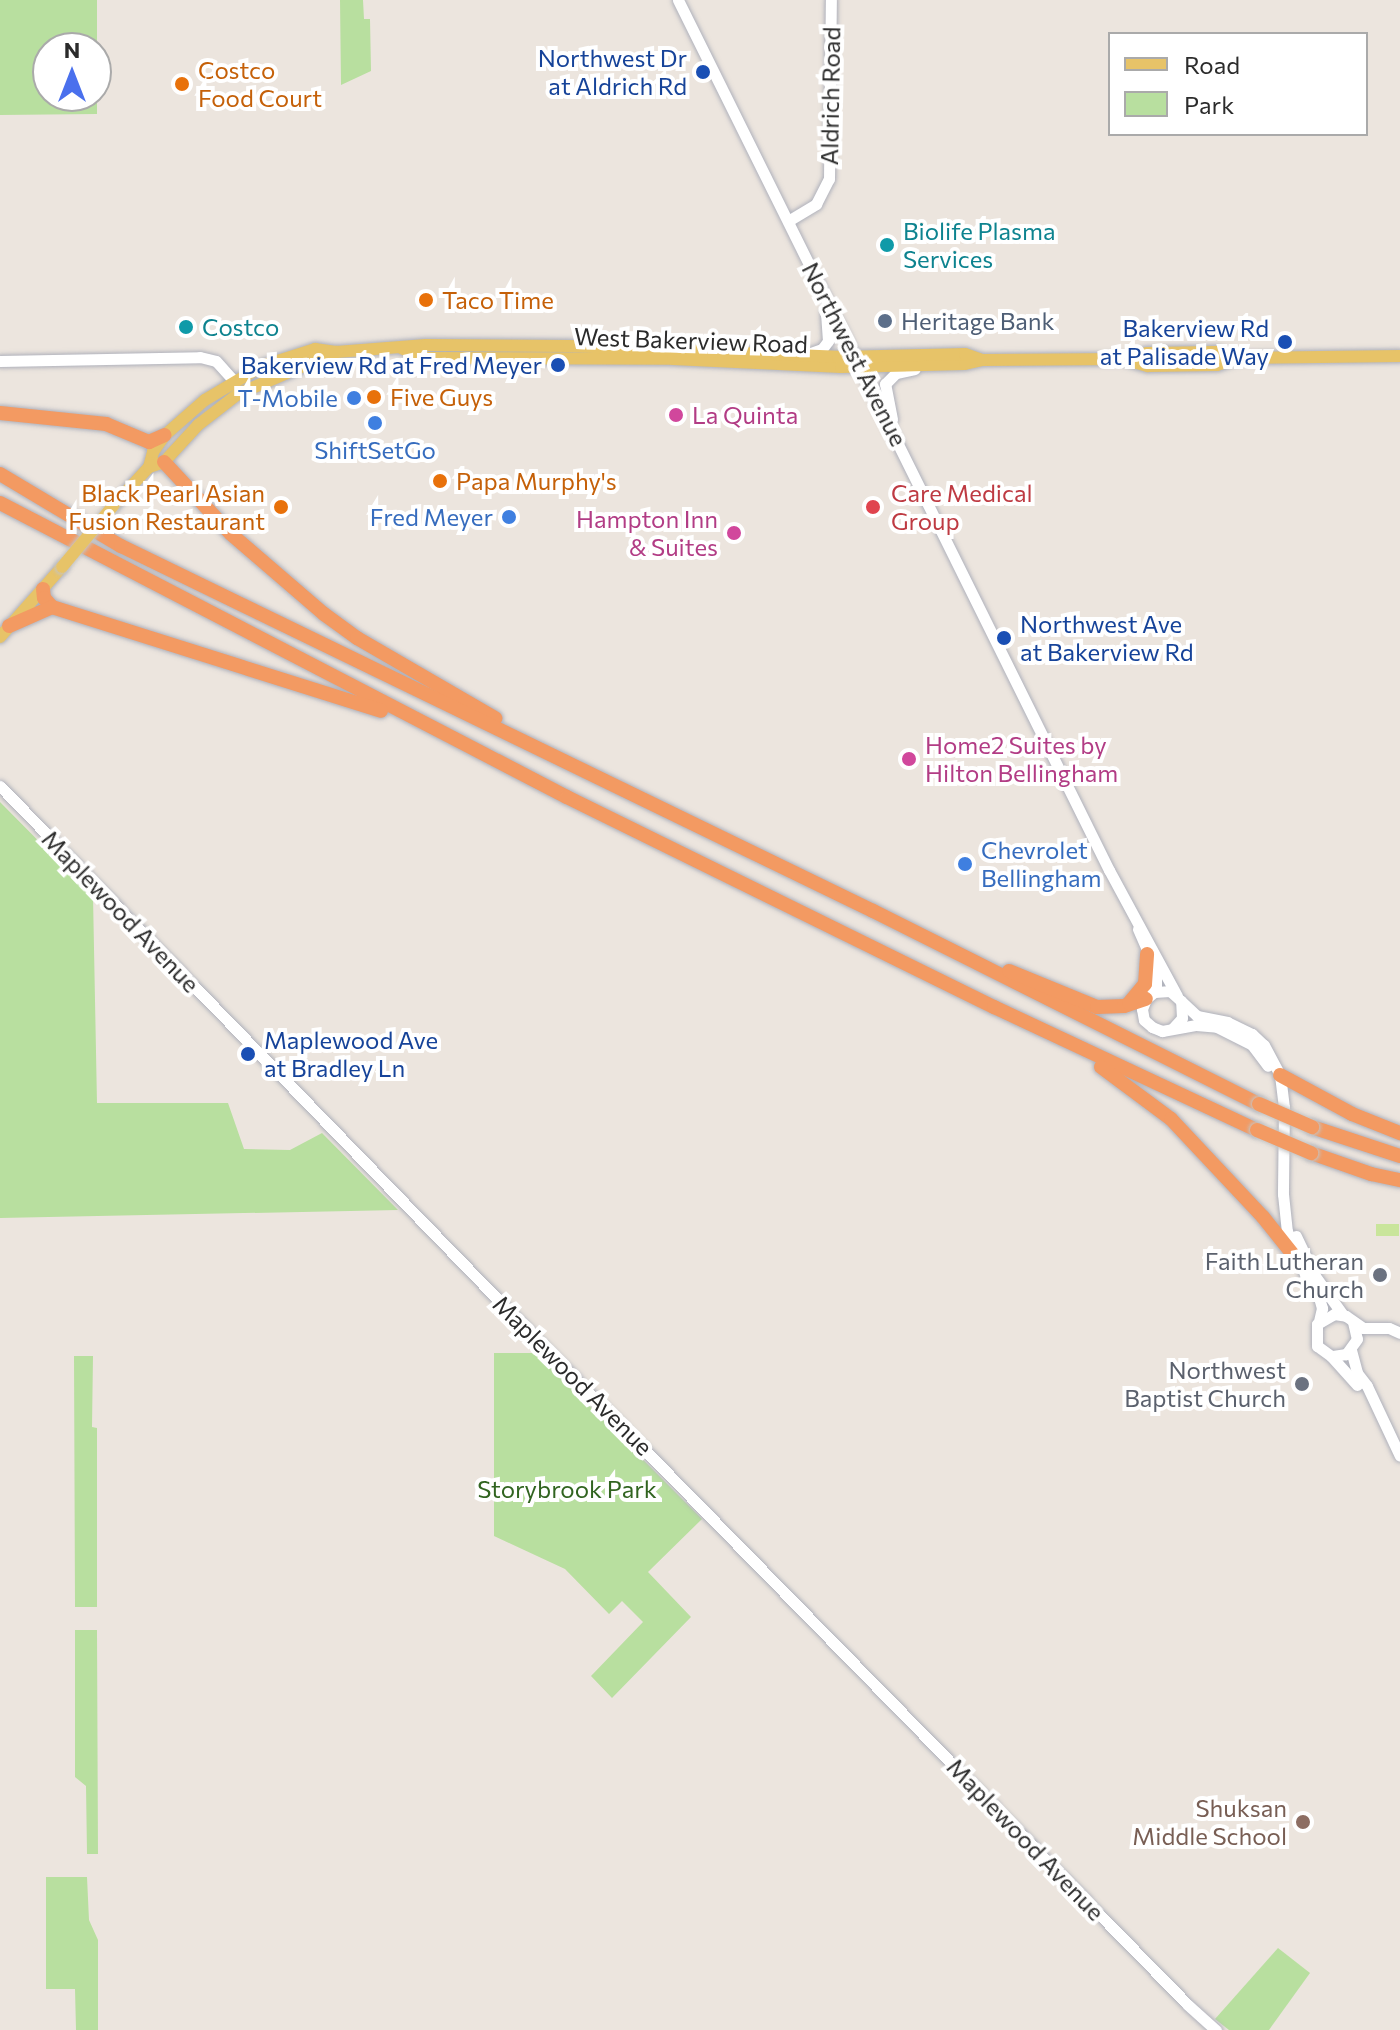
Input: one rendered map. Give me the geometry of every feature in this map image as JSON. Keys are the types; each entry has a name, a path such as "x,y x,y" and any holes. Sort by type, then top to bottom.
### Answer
{"highway":[{"path":"0,413 106,424 149,442 165,435"},
{"path":"156,464 324,614 395,660 600,777"},
{"path":"0,474 121,546 600,777 1259,1104 1312,1127 1400,1156"},
{"path":"0,503 29,521 567,797 994,1007 1257,1130 1371,1174 1400,1180"},
{"path":"43,589 44,598 52,607 372,707 567,797"},
{"path":"5,631 52,607"},
{"path":"873,911 1089,1005 1124,1006 1148,996"},
{"path":"1124,1006 1145,984 1147,954"},
{"path":"994,1007 1080,1053 1126,1083 1171,1119 1263,1217 1299,1262"},
{"path":"1280,1075 1352,1114 1400,1133"}],"main road":[{"name":"Northwest Avenue","path":"678,0 1137,924 1156,970 1156,986 1148,996"},
{"name":"Aldrich Road","path":"788,221 816,204 829,179 831,0"},
{"path":"798,355 822,349 830,331 812,274"},
{"name":"West Bakerview Road","path":"156,464 153,452 165,435 234,381 275,361 315,349 336,352 400,347 656,349 798,355 856,362 965,354 982,360"},
{"name":"West Bakerview Road","path":"400,347 426,358 937,365 982,360 1123,359 1147,353 1217,352 1239,358 1400,356"},
{"path":"598,358 604,354 633,354 656,349"},
{"name":"West Bakerview Road","path":"5,631 113,506 198,425 238,394 336,352"},
{"path":"0,361 200,357 216,361 234,381"},
{"path":"903,449 885,396 885,384 900,372 937,365"},
{"name":"Maplewood Avenue","path":"0,786 541,1344 1188,2005 1216,2030"},
{"name":"Northwest Avenue","path":"1137,924 1149,940 1179,998"},
{"path":"1284,1107 1268,1064 1242,1038 1205,1025 1162,1031 1149,1025 1142,1013 1148,996 1164,990 1179,998 1197,1016 1227,1022 1252,1034 1264,1045 1280,1075 1284,1107 1286,1219 1299,1262 1322,1304 1315,1330 1316,1343 1374,1403"},
{"path":"1173,1028 1182,1018 1179,998"},
{"path":"1286,1219 1315,1276 1348,1318 1357,1335 1353,1365 1400,1456"},
{"path":"1319,1321 1329,1315 1348,1318 1363,1328 1389,1328 1399,1333"},
{"path":"1331,1356 1353,1348 1370,1337 1399,1333"}],"green space":[{"path":"0,0 97,0 97,32 32,32 32,112 97,114 0,115"},
{"path":"340,0 363,0 364,19 370,19 371,71 341,85"},
{"path":"0,802 93,896 97,1103 228,1103 244,1149 290,1150 322,1133 398,1210 0,1218"},
{"path":"1376,1224 1399,1224 1399,1236 1376,1236"},
{"name":"Storybrook Park","path":"494,1353 537,1353 702,1519 648,1572 691,1617 612,1698 591,1676 643,1622 622,1601 609,1614 565,1569 494,1536"},
{"path":"74,1356 93,1356 92,1427 97,1428 97,1607 75,1607"},
{"path":"75,1630 97,1630 98,1854 87,1854 86,1786 75,1777"},
{"path":"46,1877 87,1877 89,1920 98,1940 98,2030 76,2030 75,1989 46,1989"},
{"path":"1278,1948 1310,1973 1269,2030 1229,2030 1215,2019"}],"place":[{"name":"Northwest Dr at Aldrich Rd","path":"703,72"},
{"name":"Costco Food Court","path":"182,84"},
{"name":"Biolife Plasma Services","path":"887,245"},
{"name":"Taco Time","path":"426,300"},
{"name":"Heritage Bank","path":"885,321"},
{"name":"Costco","path":"186,327"},
{"name":"Bakerview Rd at Palisade Way","path":"1285,342"},
{"name":"Bakerview Rd at Fred Meyer","path":"558,365"},
{"name":"Five Guys","path":"374,397"},
{"name":"T-Mobile","path":"354,398"},
{"name":"La Quinta","path":"676,415"},
{"name":"ShiftSetGo","path":"375,423"},
{"name":"Papa Murphy's","path":"440,481"},
{"name":"Black Pearl Asian Fusion Restaurant","path":"281,507"},
{"name":"Care Medical Group","path":"873,507"},
{"name":"Fred Meyer","path":"509,517"},
{"name":"Hampton Inn & Suites","path":"734,533"},
{"name":"Northwest Ave at Bakerview Rd","path":"1004,638"},
{"name":"Home2 Suites by Hilton Bellingham","path":"909,759"},
{"name":"Chevrolet Bellingham","path":"965,864"},
{"name":"Maplewood Ave at Bradley Ln","path":"248,1054"},
{"name":"Faith Lutheran Church","path":"1380,1275"},
{"name":"Northwest Baptist Church","path":"1302,1384"},
{"name":"Shuksan Middle School","path":"1303,1822"}]}
